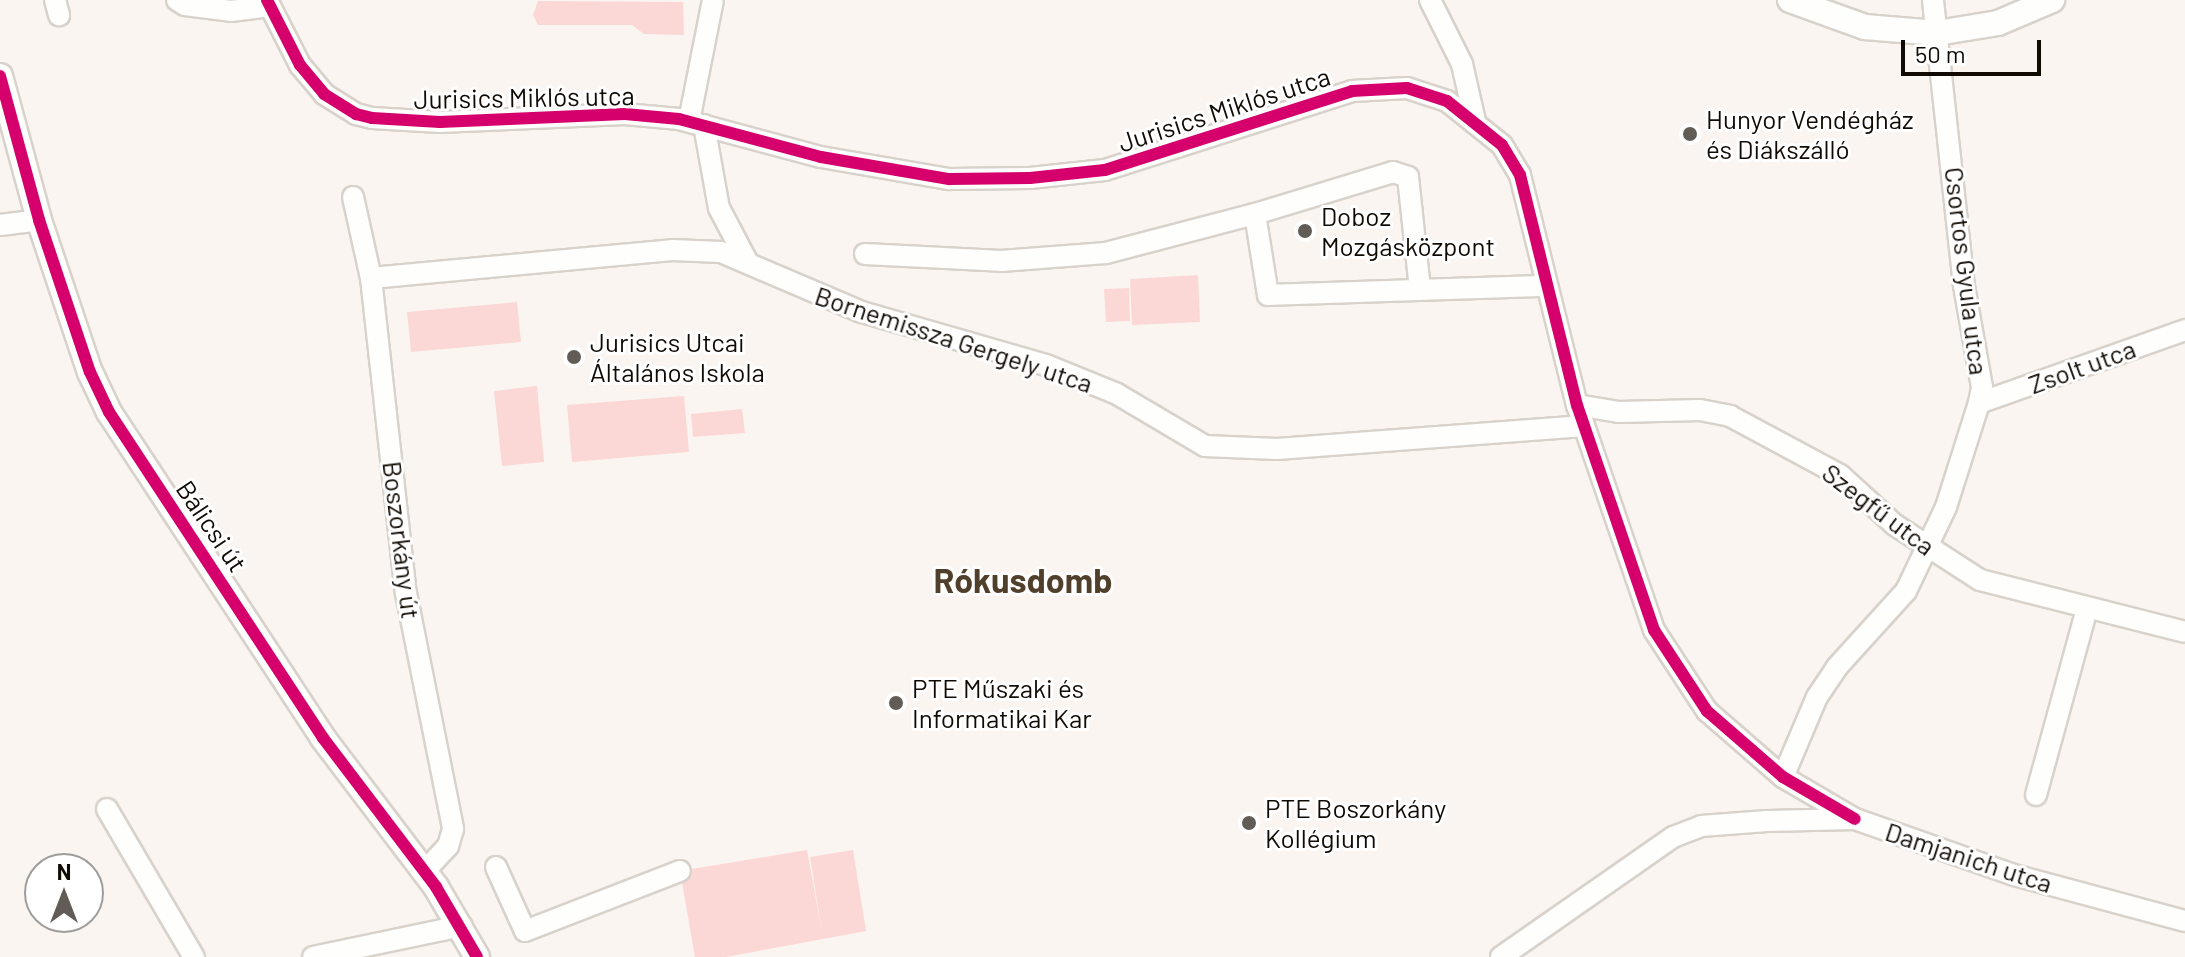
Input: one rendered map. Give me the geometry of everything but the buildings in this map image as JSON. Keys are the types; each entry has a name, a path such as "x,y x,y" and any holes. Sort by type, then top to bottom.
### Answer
{"street":[{"path":"177,0 185,5 231,11 268,3"},
{"path":"713,0 696,123 719,208 748,263"},
{"path":"1430,0 1462,64 1475,121"},
{"path":"1790,0 1865,27 1937,33 1998,23 2052,0"},
{"name":"Csortos Gyula utca","path":"1783,777 1817,697 1837,667 1906,591 1946,507 1979,403 1982,387 1964,286 1933,0"},
{"name":"Jurisics Miklós utca","path":"268,3 300,65 324,94 356,114 408,122 625,114 696,123 821,157 949,179 1030,178 1105,170 1352,91 1407,88 1447,101 1502,145 1520,175 1545,286 1577,405 1654,630 1707,711 1783,777 1855,819"},
{"name":"Bálicsi út","path":"0,76 39,220 90,372 109,412 323,738 462,926 477,957"},
{"path":"865,254 1001,261 1106,253 1255,214 1393,172 1408,177 1420,289"},
{"name":"Boszorkány út","path":"353,197 371,278 406,593 453,829 448,846 424,872"},
{"path":"1255,214 1268,295 1545,286"},
{"path":"0,225 39,220"},
{"path":"371,278 672,250 721,252 748,263"},
{"name":"Bornemissza Gergely utca","path":"748,263 862,312 1053,368 1117,394 1205,446 1277,449 1584,426"},
{"name":"Zsolt utca","path":"1979,403 2185,330"},
{"name":"Szegfű utca","path":"1577,405 1619,412 1700,410 1730,416 1840,475 1895,525 1980,580 2185,632"},
{"path":"2036,795 2087,609"},
{"path":"107,809 194,957"},
{"name":"Damjanich utca","path":"1501,957 1673,837 1701,826 1855,819 2014,875 2185,921"},
{"path":"496,867 525,931 680,871"},
{"path":"313,957 462,926"}],"shaded area":[{"path":"538,1 683,2 684,35 644,34 632,25 538,25 533,15"},
{"path":"1198,275 1200,322 1132,325 1130,279"},
{"path":"1129,288 1130,321 1106,322 1104,289"},
{"path":"517,302 521,342 411,352 407,312"},
{"path":"537,386 544,462 502,466 494,391"},
{"path":"684,396 689,452 572,462 567,405"},
{"path":"742,409 745,433 693,437 691,414"},
{"path":"807,850 822,932 810,857 853,850 866,931 726,957 695,957 680,871"}],"cycle path":[{"path":"267,0 300,65 324,94 356,114 372,118 440,122 625,114 679,119 821,157 949,179 1030,178 1105,170 1352,91 1407,88 1447,101 1502,145 1520,175 1577,405 1654,630 1707,711 1783,777 1855,819"},
{"path":"0,76 39,220 90,372 109,412 323,738 436,887 477,957"}],"place":[{"name":"Hunyor Vendégház és Diákszálló","path":"1690,134"},
{"name":"Doboz Mozgásközpont","path":"1305,231"},
{"name":"Jurisics Utcai Általános Iskola","path":"574,357"},
{"name":"PTE Műszaki és Informatikai Kar","path":"896,703"},
{"name":"PTE Boszorkány Kollégium","path":"1249,823"}],"district":[{"name":"Rókusdomb","path":"1023,580"}]}
